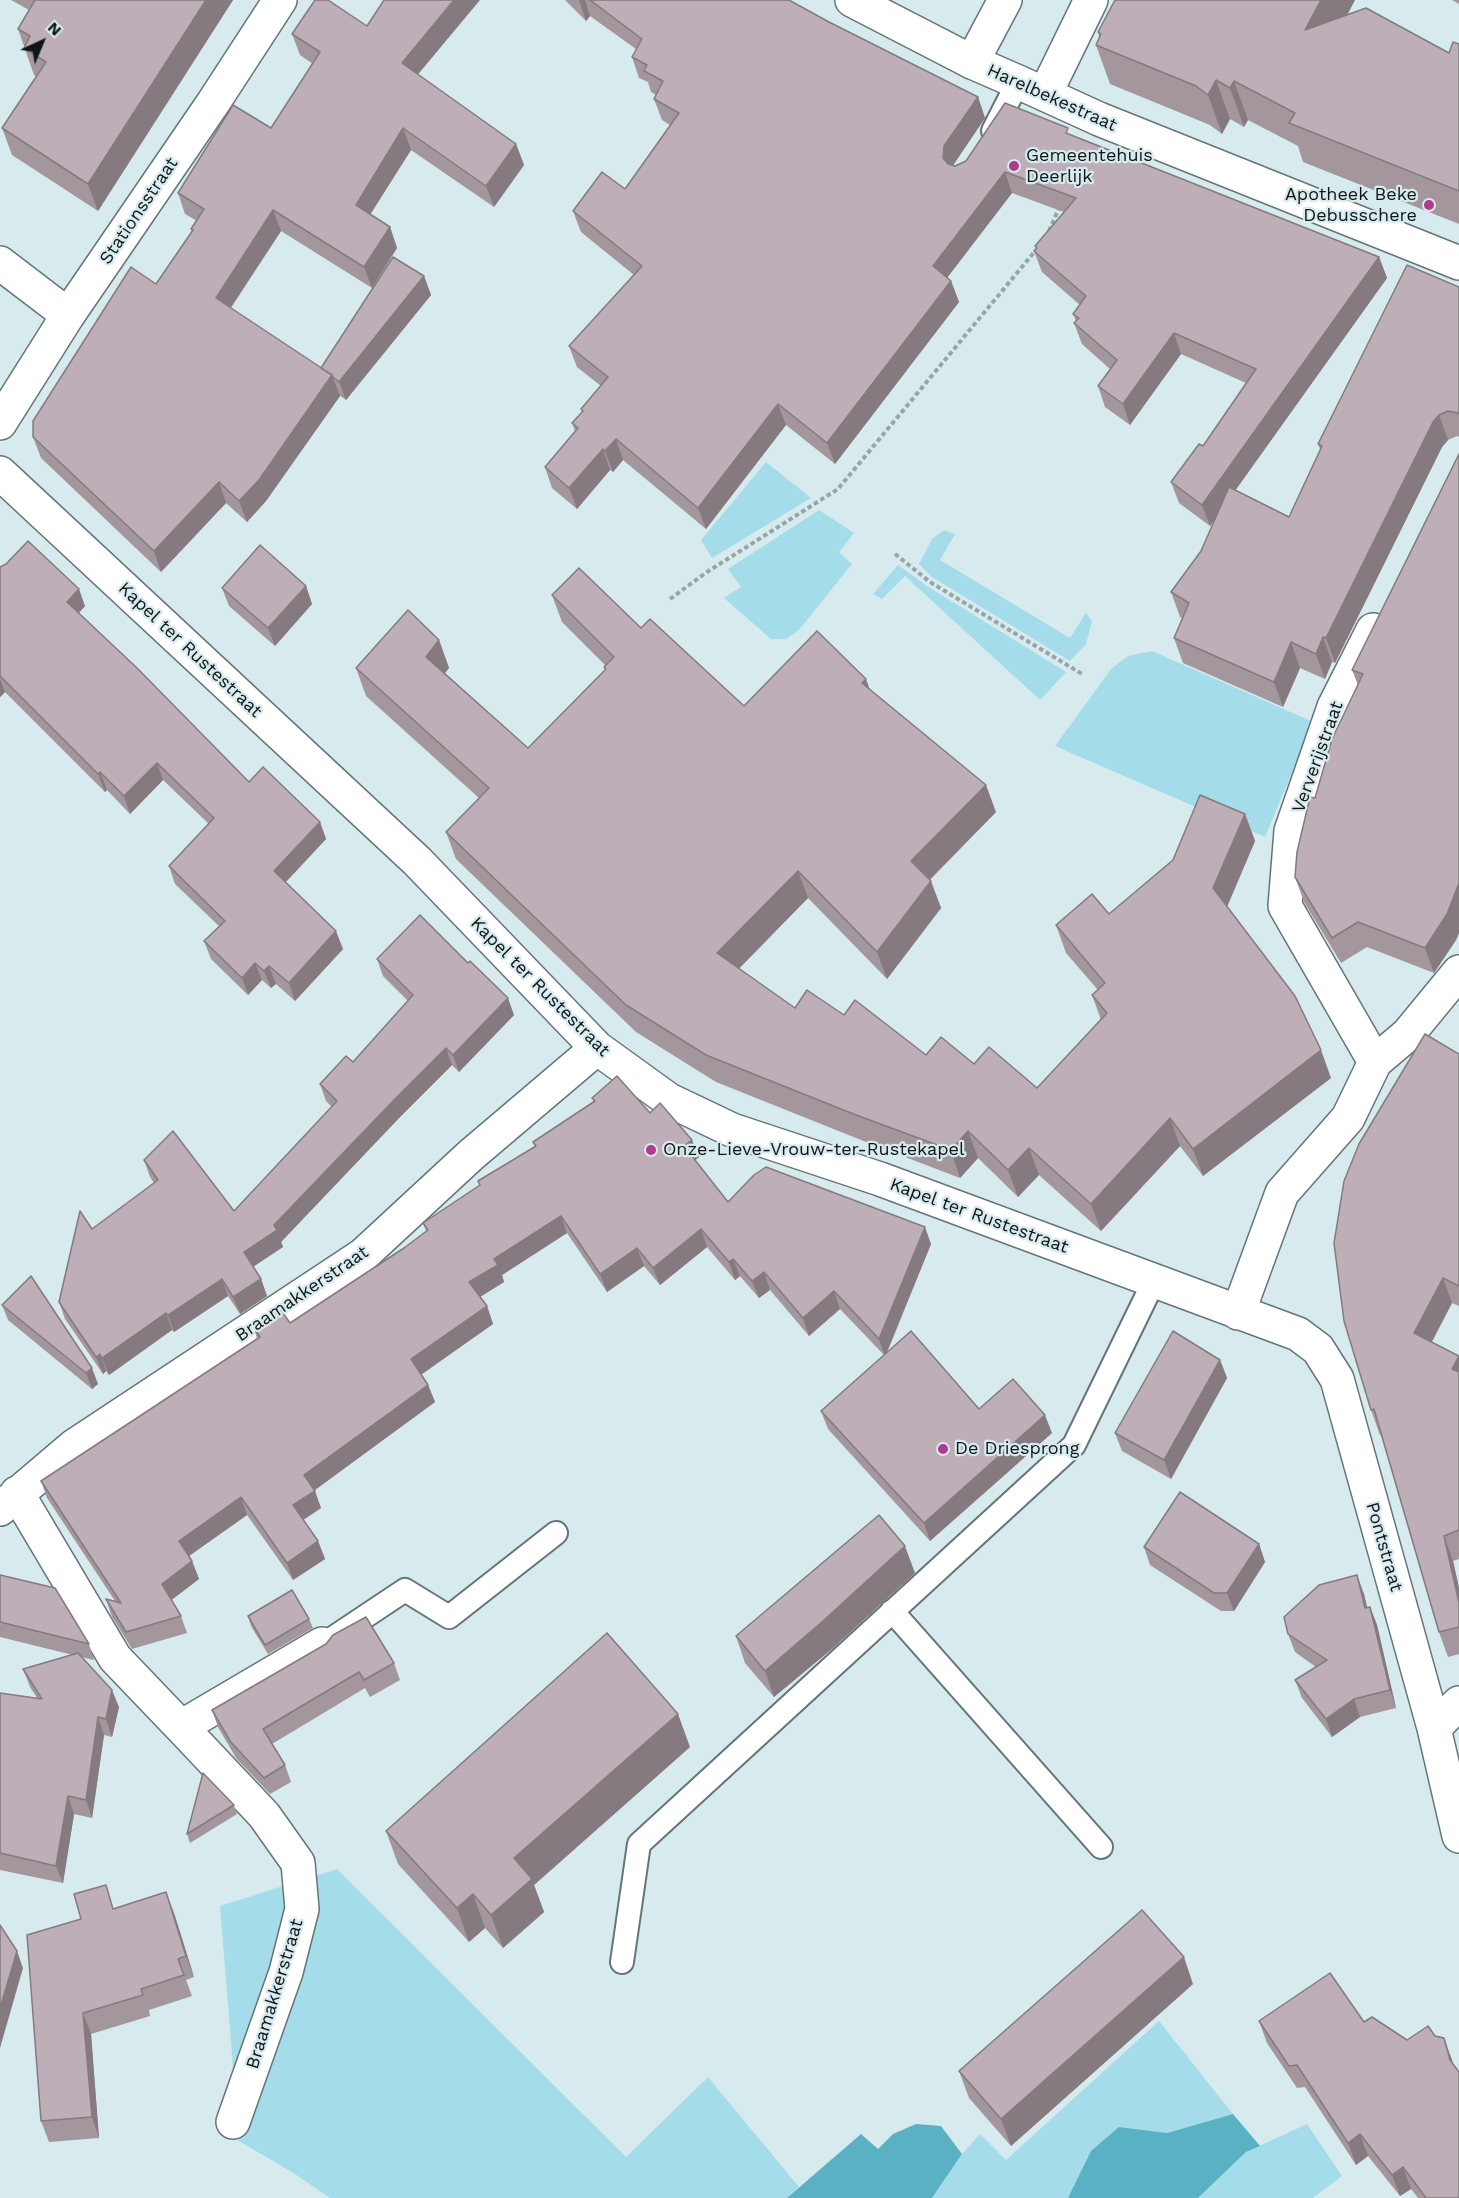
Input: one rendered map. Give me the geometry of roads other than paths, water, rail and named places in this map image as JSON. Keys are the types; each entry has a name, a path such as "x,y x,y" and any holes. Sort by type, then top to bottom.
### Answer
{"street":[{"name":"Stationsstraat","path":"0,423 68,315 280,0"},
{"name":"Harelbekestraat","path":"852,0 972,62 1098,119 1459,263"},
{"path":"972,62 1005,0"},
{"path":"1031,88 1091,0"},
{"path":"0,263 68,315"},
{"name":"Kapel ter Rustestraat","path":"0,473 417,861 597,1048 669,1100 732,1130 880,1179 1238,1313"},
{"name":"Ververijstraat","path":"1375,1062 1286,906 1291,831 1334,707 1385,605"},
{"path":"1238,1313 1282,1192 1348,1118 1375,1062 1408,1034 1459,972"},
{"name":"Braamakkerstraat","path":"233,2122 289,1961 302,1909 298,1863 264,1815 115,1658 9,1501 74,1446 363,1255 471,1155 597,1048"},
{"name":"Pontstraat","path":"1238,1313 1298,1334 1318,1349 1337,1379 1434,1728 1459,1836"},
{"path":"181,1728 322,1644"},
{"path":"1434,1728 1459,1703"}],"lane":[{"path":"980,149 998,124 1031,88"},
{"path":"622,1962 639,1844 1074,1445 1154,1281"},
{"path":"322,1644 405,1590 449,1617 556,1533"},
{"path":"892,1611 1101,1847"}],"place":[{"name":"Gemeentehuis Deerlijk","path":"1014,166"},
{"name":"Apotheek Beke Debusschere","path":"1429,205"},
{"name":"Onze-Lieve-Vrouw-ter-Rustekapel","path":"651,1150"},
{"name":"De Driesprong","path":"943,1449"}]}
